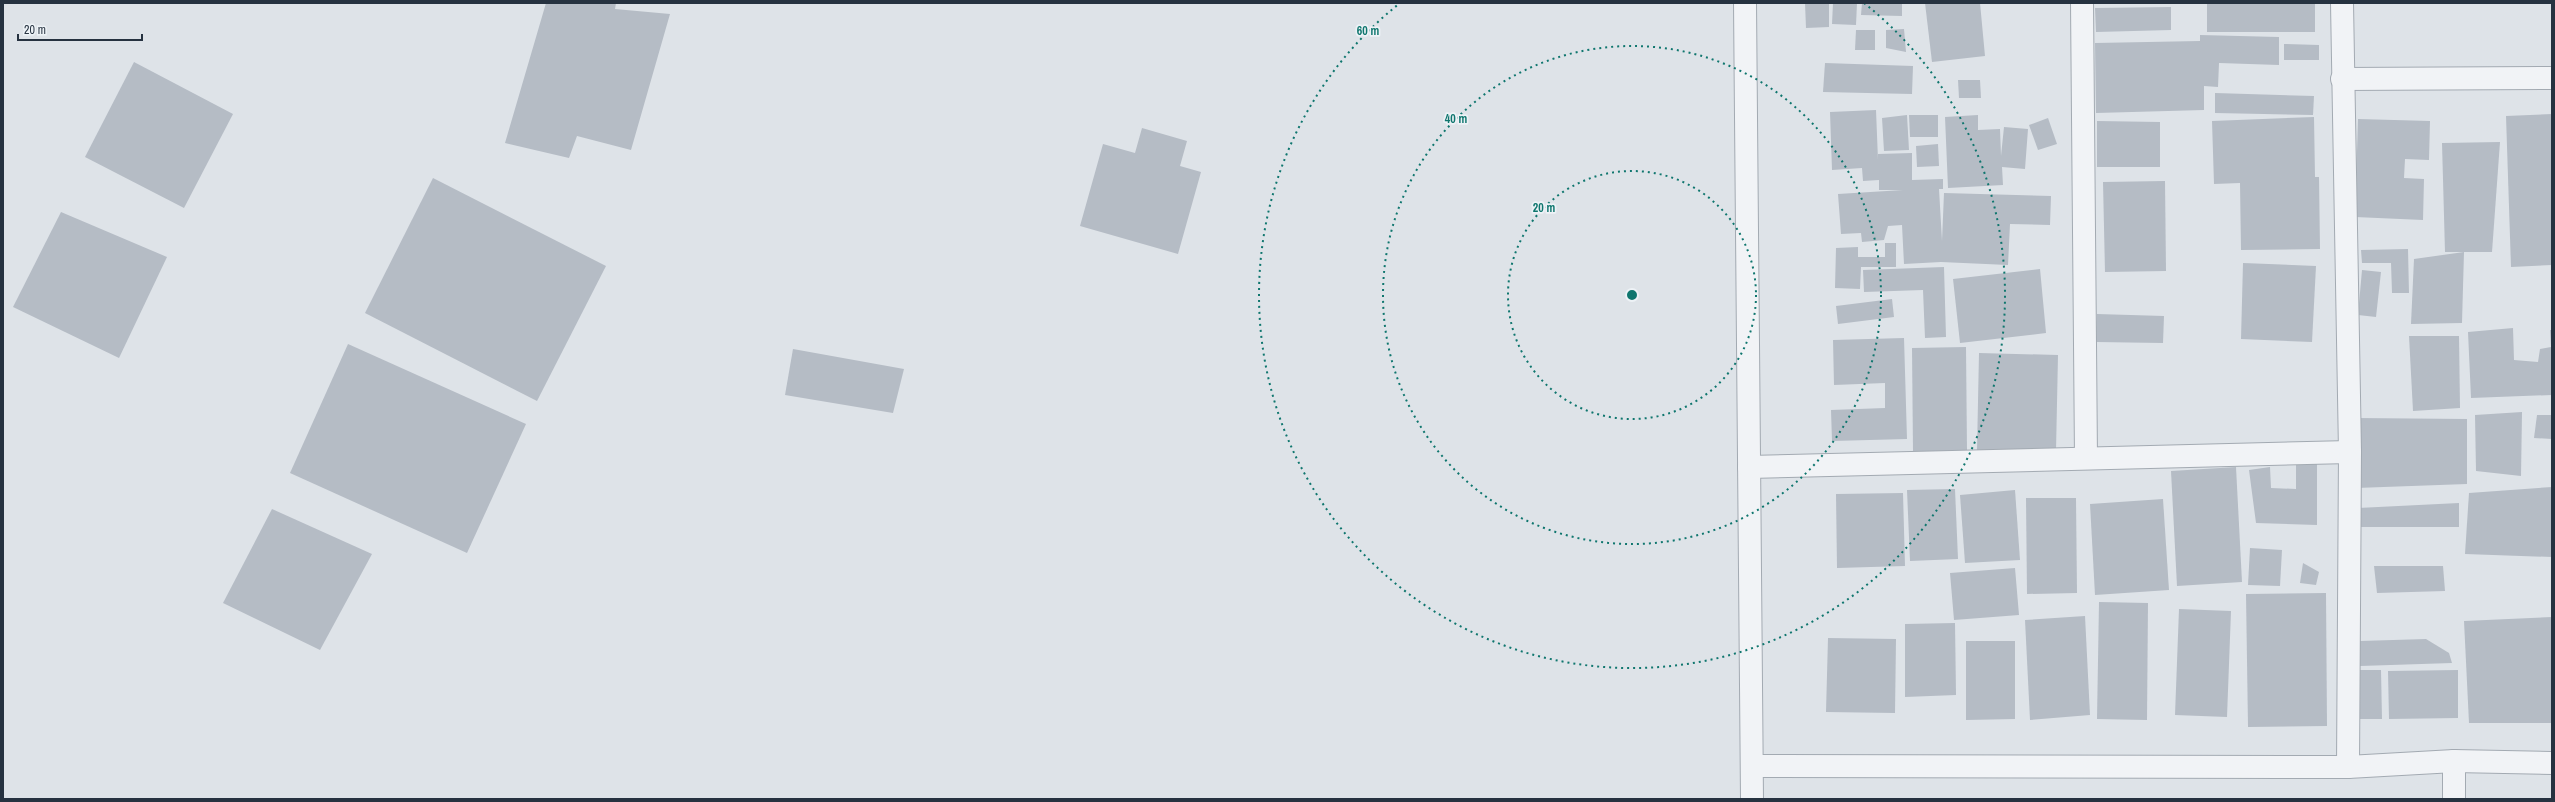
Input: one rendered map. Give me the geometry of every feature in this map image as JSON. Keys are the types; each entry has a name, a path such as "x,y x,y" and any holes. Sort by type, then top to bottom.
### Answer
{"street":[{"path":"1745,3 1752,799"},
{"path":"2082,3 2086,458"},
{"path":"2342,3 2342,79 2350,452 2348,767"},
{"path":"2342,79 2552,78"},
{"path":"1750,467 2350,452"},
{"path":"1752,766 2348,767 2454,761 2552,763"},
{"path":"2454,761 2454,799"}],"building":[{"path":"546,3 616,3 615,9 670,14 631,150 577,136 569,158 505,143"},
{"path":"1805,3 1829,3 1829,27 1806,28"},
{"path":"1833,3 1857,3 1856,25 1832,24"},
{"path":"1862,3 1902,3 1902,16 1861,15"},
{"path":"1925,3 1980,3 1985,56 1932,62"},
{"path":"2207,3 2315,3 2315,32 2207,32"},
{"path":"2171,7 2171,30 2096,32 2095,8"},
{"path":"1904,29 1906,52 1886,48 1886,30"},
{"path":"1856,30 1875,30 1875,50 1855,50"},
{"path":"2200,35 2279,37 2279,65 2219,63 2218,87 2204,86 2204,110 2096,113 2095,43 2200,41"},
{"path":"2284,44 2319,45 2319,60 2284,60"},
{"path":"134,62 233,114 184,208 85,157"},
{"path":"1825,63 1913,66 1912,94 1823,92"},
{"path":"1958,80 1980,80 1981,98 1959,98"},
{"path":"2215,93 2314,96 2313,115 2215,113"},
{"path":"1876,110 1878,160 1878,154 1912,153 1912,180 1943,179 1943,189 1939,189 1942,241 1944,193 2051,196 2050,225 2010,224 2008,265 1941,262 1904,264 1902,225 1888,226 1884,240 1862,242 1861,233 1841,234 1838,194 1903,190 1879,190 1879,180 1863,181 1862,168 1832,170 1830,112"},
{"path":"2552,114 2552,265 2511,267 2506,116"},
{"path":"1907,115 1909,150 1884,151 1882,118"},
{"path":"1909,115 1938,115 1938,137 1910,137"},
{"path":"1978,115 1978,130 2000,129 2001,156 2004,127 2028,129 2025,169 2002,167 2003,185 1948,188 1945,117"},
{"path":"2314,117 2315,177 2319,177 2320,249 2241,250 2240,183 2214,184 2212,121"},
{"path":"2048,118 2057,144 2038,150 2029,125"},
{"path":"2358,119 2430,121 2429,160 2405,159 2404,178 2424,179 2423,220 2355,217"},
{"path":"2097,121 2160,122 2160,167 2097,167"},
{"path":"1142,128 1187,141 1180,166 1201,172 1178,254 1080,226 1103,144 1135,153"},
{"path":"2500,142 2492,252 2445,252 2442,143"},
{"path":"1938,144 1939,166 1917,167 1916,146"},
{"path":"433,178 606,266 537,401 365,313"},
{"path":"2165,181 2166,271 2105,272 2103,182"},
{"path":"61,212 167,257 119,358 13,307"},
{"path":"1885,243 1896,243 1896,267 1861,267 1860,289 1835,288 1836,248 1858,247 1858,257 1885,257"},
{"path":"2408,249 2409,293 2392,293 2391,263 2362,263 2361,250"},
{"path":"2464,252 2462,323 2411,324 2414,259"},
{"path":"2243,263 2316,266 2312,342 2241,339"},
{"path":"1944,267 1946,337 1925,338 1923,290 1864,292 1863,270"},
{"path":"2040,269 2046,333 1960,343 1953,279"},
{"path":"2362,270 2381,272 2376,317 2358,315"},
{"path":"1892,299 1894,317 1838,324 1836,306"},
{"path":"2097,314 2164,316 2163,343 2096,342"},
{"path":"2513,328 2514,360 2538,362 2540,349 2551,347 2550,330 2552,330 2552,395 2471,398 2468,332"},
{"path":"2409,336 2459,336 2460,408 2413,411"},
{"path":"1904,338 1907,439 1832,441 1831,410 1885,408 1885,383 1834,385 1833,340"},
{"path":"348,344 526,424 467,553 290,473"},
{"path":"1966,347 1967,451 1913,452 1912,348"},
{"path":"793,349 904,369 893,413 785,395"},
{"path":"1979,353 2058,355 2056,451 1977,450"},
{"path":"2522,412 2521,476 2476,471 2475,415"},
{"path":"2537,415 2552,415 2552,439 2534,438"},
{"path":"2356,418 2467,419 2467,484 2356,488"},
{"path":"2296,463 2317,464 2317,525 2256,523 2249,470 2270,467 2271,488 2296,489"},
{"path":"2236,467 2242,582 2177,586 2171,471"},
{"path":"2552,487 2552,557 2465,554 2469,493"},
{"path":"1955,489 1958,559 1910,561 1907,490"},
{"path":"2015,490 2020,560 1965,563 1960,495"},
{"path":"1903,493 1905,566 1837,568 1836,494"},
{"path":"2026,498 2076,498 2077,593 2027,594"},
{"path":"2163,499 2169,590 2095,595 2090,504"},
{"path":"2459,503 2459,527 2361,527 2358,508"},
{"path":"272,509 372,554 320,650 223,603"},
{"path":"2250,548 2282,550 2280,586 2248,585"},
{"path":"2303,563 2319,572 2316,585 2300,583"},
{"path":"2374,566 2443,566 2445,591 2377,593"},
{"path":"2015,568 2019,615 1954,620 1950,573"},
{"path":"2326,593 2327,726 2248,727 2246,594"},
{"path":"2099,602 2148,603 2147,720 2097,719"},
{"path":"2179,609 2231,611 2227,717 2175,715"},
{"path":"2085,616 2090,715 2030,720 2025,620"},
{"path":"2552,617 2552,723 2469,723 2464,621"},
{"path":"1955,623 1956,695 1905,697 1905,624"},
{"path":"1828,638 1896,639 1895,713 1826,712"},
{"path":"2426,639 2449,653 2452,663 2360,666 2360,641"},
{"path":"1966,641 2015,641 2015,719 1966,720"},
{"path":"2357,670 2381,670 2382,719 2358,719"},
{"path":"2458,670 2458,718 2389,719 2388,671"}]}
